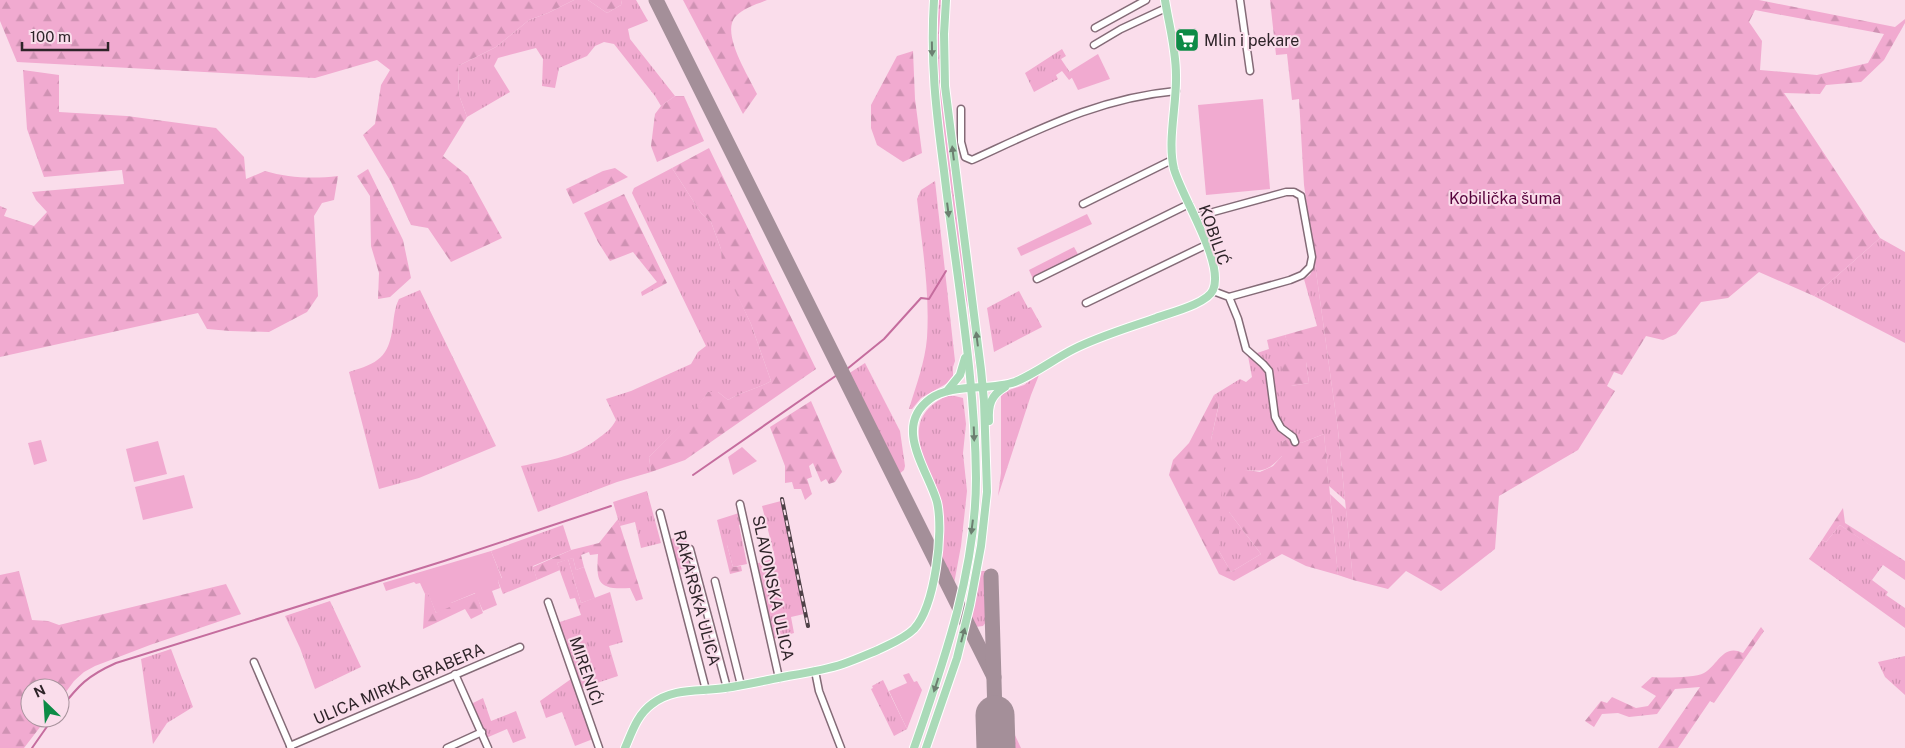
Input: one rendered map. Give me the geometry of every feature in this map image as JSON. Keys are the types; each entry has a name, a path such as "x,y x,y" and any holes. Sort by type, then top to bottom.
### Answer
{"main road":[{"path":"914,748 958,608 975,504 976,478 967,352 934,90 932,33 934,0"},
{"path":"926,748 957,658 970,605 981,546 987,492 982,388 945,86 944,34 946,0"},
{"name":"KOBILIĆ","path":"946,392 1009,384 1028,376 1084,344 1190,306 1208,297 1213,291 1214,275 1206,245 1177,177 1172,160 1176,91 1175,53 1166,4"},
{"path":"946,392 960,375 967,352"},
{"path":"986,468 989,454 990,403 995,394 1009,384"},
{"name":"RAKARSKA ULICA","path":"625,748 640,716 654,702 675,692 727,688 846,664 902,638 913,630 923,616 936,564 940,542 940,520 932,489 915,449 913,430 920,410 930,399 946,392"}],"street":[{"path":"1095,28 1146,0"},
{"path":"1240,0 1250,71"},
{"path":"1094,45 1166,4"},
{"path":"961,109 961,142 965,157 972,160 1054,122 1086,110 1121,100 1176,91"},
{"path":"1083,204 1172,160"},
{"path":"1195,218 1286,192 1294,192 1301,196 1312,257 1310,267 1302,275 1290,280 1229,297 1213,291"},
{"path":"1037,279 1189,204"},
{"path":"1086,303 1206,245"},
{"path":"1229,297 1238,319 1246,350 1263,364 1268,371 1275,417 1295,442"},
{"name":"SLAVONSKA ULICA","path":"740,504 778,678"},
{"name":"RAKARSKA ULICA","path":"660,513 706,690"},
{"path":"690,549 727,688"},
{"path":"715,580 741,685"},
{"name":"MIRENIĆI","path":"548,602 599,748"},
{"name":"ULICA MIRKA GRABERA","path":"290,747 520,647"},
{"path":"254,662 290,747"},
{"path":"815,671 819,691 841,748"},
{"path":"456,674 488,748"},
{"path":"447,748 482,732"}],"green space":[{"path":"0,0 574,0 529,20 496,47 458,66 459,95 467,117 443,156 468,176 502,238 451,262 428,228 411,225 391,182 363,135 375,124 381,85 390,70 377,60 315,78 17,62 0,21"},
{"path":"574,0 588,0 607,13 621,5 622,0 636,0 648,21 628,29 630,39 675,96 661,106 614,44 604,42 595,46 587,56 559,68 555,88 542,86 543,59 536,48 498,58 494,66 510,92 467,117 459,95 458,66 496,47 529,20"},
{"path":"588,0 622,0 621,5 607,13"},
{"path":"683,0 767,0 742,11 735,17 732,24 731,34 738,56 757,94 743,114"},
{"path":"938,0 943,0 941,70 977,370 968,308 962,285 938,86"},
{"name":"Kobilička šuma","path":"1270,0 1759,0 1895,27 1905,19 1905,23 1884,60 1861,82 1826,85 1820,94 1784,93 1880,238 1814,296 1759,272 1728,298 1701,302 1676,334 1663,340 1646,336 1622,375 1614,372 1607,386 1615,391 1578,450 1499,496 1495,549 1441,591 1406,571 1388,589 1353,580 1338,430 1304,185 1299,99 1292,100 1287,54 1276,55","holes":["1755,10 1884,34 1868,63 1817,75 1760,70 1762,41 1749,22"]},
{"path":"1062,49 1066,56 1061,59 1073,77 1069,80 1062,71 1056,75 1058,79 1034,92 1025,73"},
{"path":"913,51 915,99 922,153 903,162 877,145 871,128 871,105 897,56"},
{"path":"1098,54 1110,79 1078,90 1069,72"},
{"path":"23,70 59,75 59,112 127,116 216,128 244,157 246,179 265,171 301,177 338,176 334,200 322,203 314,216 318,296 307,312 269,332 207,329 198,313 0,357 0,206 7,209 4,216 34,226 47,212 36,200 32,192 124,184 122,170 44,177 27,129"},
{"path":"675,96 684,96 704,141 657,162 651,146 655,114 661,106"},
{"path":"1263,99 1270,189 1206,195 1198,105"},
{"path":"709,148 816,369 685,460 651,472 649,457 694,411 708,392 718,392 728,400 771,381 751,324 722,264 721,249 711,222 701,213 672,168"},
{"path":"615,168 628,177 573,204 566,189 603,171"},
{"path":"672,168 701,213 711,222 721,249 723,264 751,324 771,381 728,400 718,392 708,392 695,411 649,457 651,472 617,482 538,512 521,466 562,457 591,444 609,430 616,420 606,399 631,391 691,364 698,352 706,346 632,193 634,188"},
{"path":"368,169 403,240 411,278 390,297 378,299 379,273 371,246 370,196 357,176"},
{"path":"935,181 955,361 953,380 921,398 912,409 909,409 926,347 928,321 917,199 921,190"},
{"path":"624,194 667,283 642,296 641,292 657,282 633,252 610,261 598,242 584,213"},
{"path":"1087,214 1092,224 1021,256 1017,248"},
{"path":"1880,238 1905,252 1905,343 1814,296"},
{"path":"1074,247 1079,256 1033,279 1029,270"},
{"path":"1315,264 1338,430 1345,500 1329,486 1324,434 1301,443 1290,437 1282,442 1282,456 1274,464 1262,470 1246,470 1229,512 1261,554 1231,572 1219,551 1219,517 1211,440 1219,404 1214,395 1240,379 1246,382 1252,377 1248,356 1269,349 1267,340 1285,335 1292,357 1291,386 1309,383 1306,362 1306,329 1317,326 1304,279 1310,275"},
{"path":"420,290 496,446 419,478 379,489 349,372 368,366 380,358 389,345 399,299"},
{"path":"1019,291 1028,308 1031,307 1042,327 994,352 987,308"},
{"path":"1306,329 1306,362 1309,383 1291,386 1284,379 1280,360 1291,357 1285,335"},
{"path":"865,363 900,431 905,466 904,470 898,475 848,374"},
{"path":"1039,375 998,496 1001,473 1001,396 1003,392 1024,385"},
{"path":"1214,395 1219,403 1211,440 1225,461 1219,517 1219,551 1231,572 1261,554 1229,512 1224,501 1232,476 1246,470 1260,472 1273,466 1282,456 1282,442 1290,437 1301,443 1324,434 1338,575 1306,566 1282,554 1234,581 1219,574 1169,475 1173,460 1189,443"},
{"path":"947,396 963,398 966,424 963,453 967,491 961,546 953,589 940,564 944,527 943,514 939,498 926,466 919,434 921,420 930,407"},
{"path":"811,401 842,472 835,482 829,484 826,479 821,482 813,463 809,466 812,477 807,479 812,494 805,500 801,489 794,489 792,482 785,483 785,466 770,427"},
{"path":"41,440 47,461 34,465 28,443"},
{"path":"158,441 167,474 134,482 126,449"},
{"path":"742,447 757,461 733,475 728,457"},
{"path":"184,475 193,508 143,520 135,487"},
{"path":"647,491 661,543 641,548 635,522 620,526 613,502"},
{"path":"1330,494 1346,509 1353,580 1338,575"},
{"path":"781,501 804,614 791,617 794,633 773,639 755,564 775,558 762,506"},
{"path":"1843,508 1845,523 1905,561 1905,569 1840,525 1826,542 1822,540"},
{"path":"739,513 742,524 739,525 747,564 733,567 727,545 723,545 717,520"},
{"path":"618,519 643,599 636,601 630,588 611,588 601,583 598,572 598,554 590,555 589,552 581,555 584,567 576,570 573,558 557,563 560,570 537,580 533,567 571,550 599,543"},
{"path":"563,525 571,550 533,566 537,580 503,594 498,581 502,578 491,551"},
{"path":"1840,525 1905,568 1905,580 1883,565 1872,580 1888,592 1886,595 1905,608 1905,628 1809,559 1822,540 1826,542"},
{"path":"685,536 693,566 678,570 671,539"},
{"path":"723,545 727,545 733,567 741,566 742,571 730,574"},
{"path":"491,551 502,579 498,581 500,588 492,591 497,605 483,611 475,593 451,603 452,606 436,613 428,593 425,594 420,583 416,584 414,582 386,591 383,583"},
{"path":"573,558 576,570 584,567 595,598 581,603 568,559"},
{"path":"568,559 581,603 610,592 623,642 609,646 618,676 579,689 557,623 581,615 575,598 570,599 557,563"},
{"path":"19,571 32,620 48,621 59,625 226,584 241,614 95,666 84,672 70,686 70,678 20,678 20,728 39,728 24,748 0,748 0,575"},
{"path":"981,571 986,571 986,622 983,626 975,627 970,622"},
{"path":"428,592 436,613 451,603 476,593 483,613 471,619 465,609 423,629 425,594"},
{"path":"330,601 361,667 315,689 300,648 285,616"},
{"path":"1761,627 1764,631 1714,703 1710,701 1678,748 1658,748 1700,687 1675,689 1657,714 1629,717 1618,713 1602,714 1594,727 1585,721 1601,701 1607,703 1612,697 1636,708 1648,706 1656,696 1641,687 1652,677 1700,675 1726,653 1736,651 1743,653"},
{"path":"171,649 193,707 167,723 153,744 141,659"},
{"path":"1905,656 1905,695 1885,677 1878,662"},
{"path":"909,673 922,690 907,729 889,691 907,683 903,675"},
{"path":"571,679 593,739 575,746 562,712 546,718 540,701"},
{"path":"883,680 907,729 894,736 871,689 873,688 872,686"},
{"path":"483,698 491,721 516,711 526,738 513,743 507,729 486,738 471,704"},
{"path":"1009,722 1021,748 1008,748 1007,723"}],"waterway":[{"path":"847,369 884,339 921,298 929,299 946,271"},
{"path":"693,475 837,375"},
{"path":"70,697 84,682 116,663 444,561 611,506"},
{"path":"32,748 46,728"}],"taxiway":[{"path":"656,0 994,677"},
{"path":"991,576 995,715"}],"runway":[{"path":"995,715 996,748"}],"railway":[{"path":"782,499 808,626"}],"place":[{"name":"Mlin i pekare","path":"1187,40"}]}
